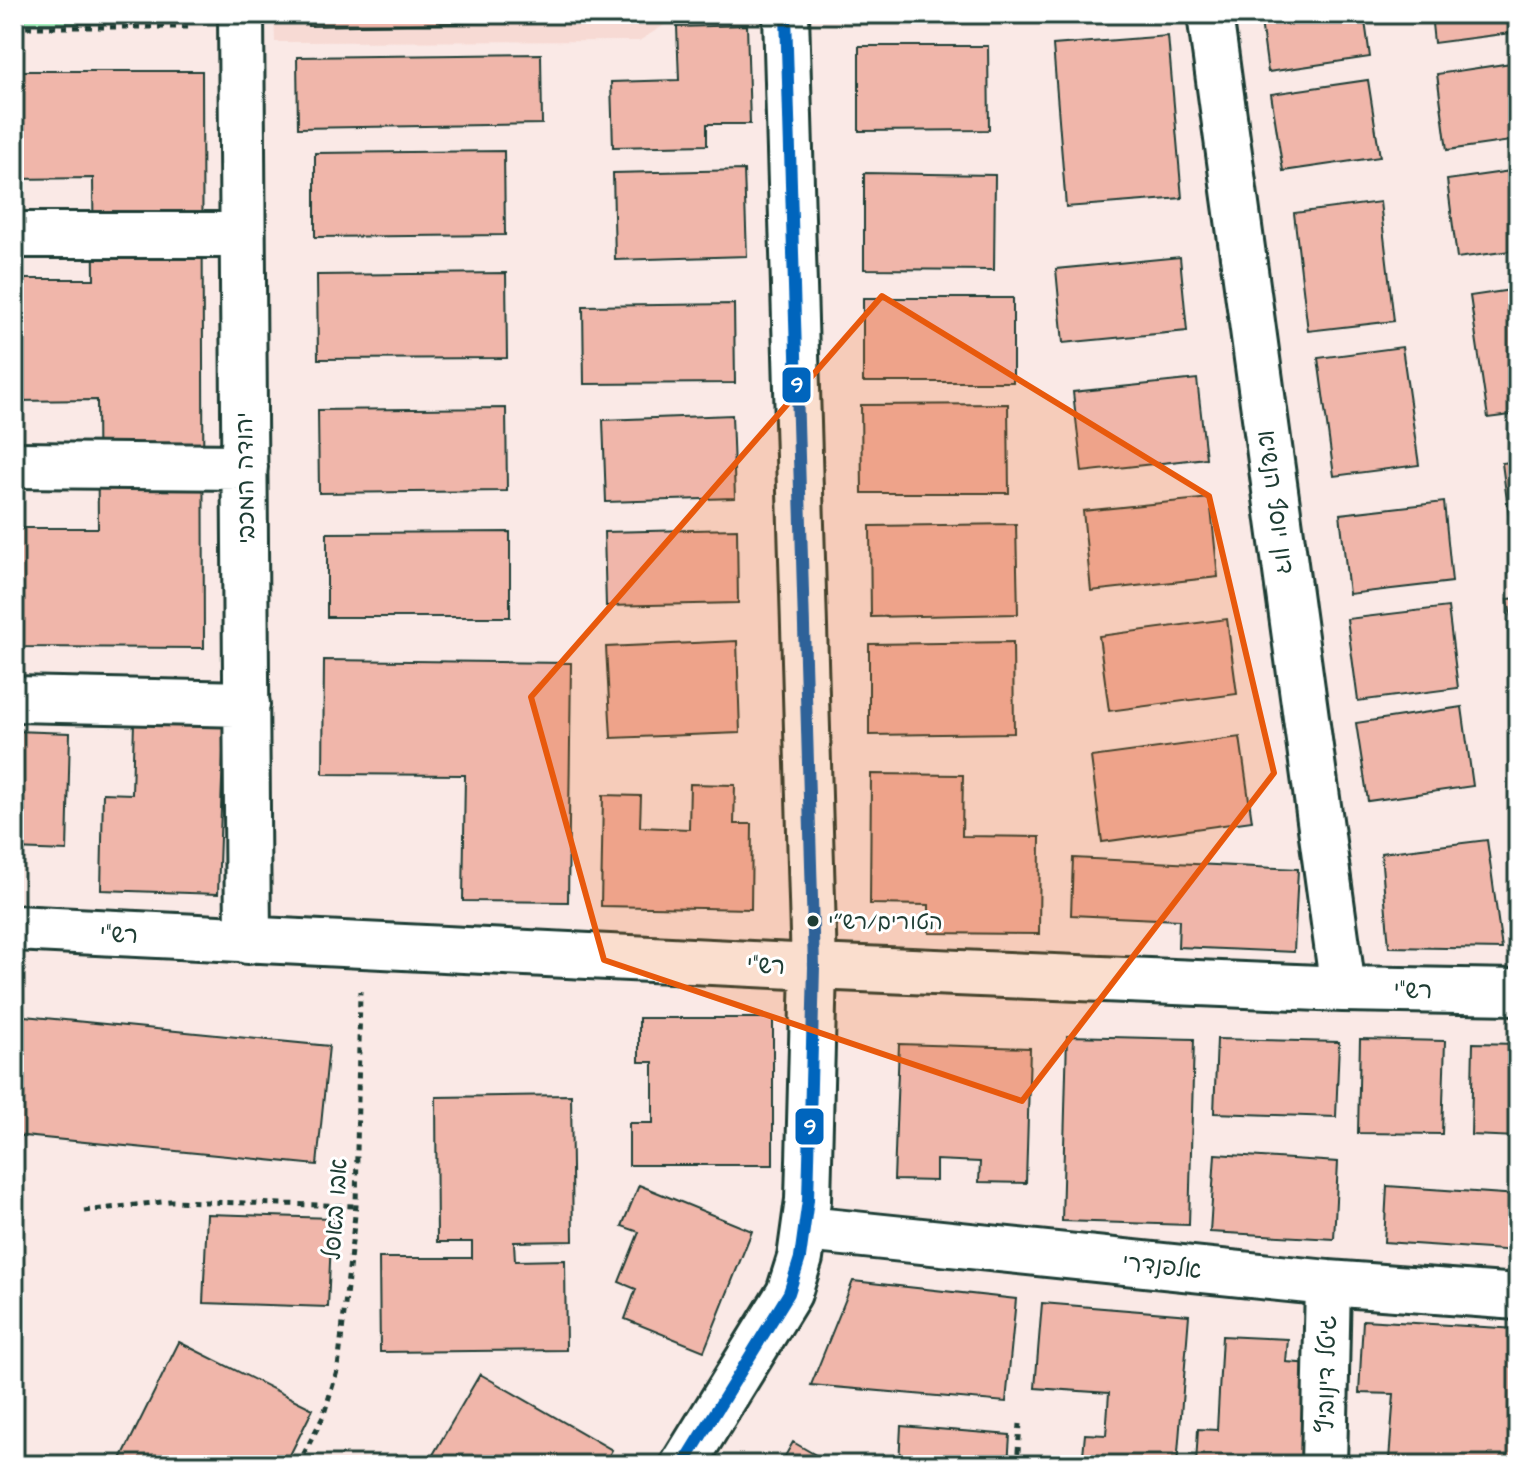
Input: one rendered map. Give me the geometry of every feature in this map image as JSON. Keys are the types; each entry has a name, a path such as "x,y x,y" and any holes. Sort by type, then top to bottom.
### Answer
{"street":[{"path":"683,1465 789,1293 806,1229 814,967 786,14"},
{"name":"דון יוסף הנשיא","path":"1210,14 1343,989"},
{"name":"יהודה המכבי","path":"241,20 248,941"},
{"path":"14,235 242,235"},
{"path":"14,465 245,467"},
{"path":"14,699 247,704"},
{"name":"רש\"י","path":"14,928 814,967 1343,989 1518,992"},
{"name":"אלפנדרי","path":"806,1229 1328,1283 1518,1297"},
{"name":"גיטל דינוביץ","path":"1324,1465 1328,1283"}],"path":[{"path":"14,27 241,20"},
{"name":"אבו באסל","path":"298,1465 323,1417 338,1368 356,1206 361,946"},
{"path":"84,1211 170,1201 356,1206"},
{"path":"1017,1465 1020,1424"}],"highlighted area":[{"path":"882,296 1209,496 1274,773 1022,1101 604,960 531,697"}],"shaded area":[{"path":"274,14 682,14 639,41 275,42"}],"green space":[{"path":"14,14 199,14 199,23 14,23"}],"building":[{"path":"308,14 662,14 662,19 308,26"},
{"path":"1260,14 1364,14 1370,57 1268,72"},
{"path":"1431,14 1518,14 1518,32 1434,43"},
{"path":"747,25 750,124 707,124 707,145 613,147 611,82 679,80 677,27"},
{"path":"1168,36 1182,198 1066,207 1053,45"},
{"path":"859,46 988,46 989,130 859,131"},
{"path":"541,54 542,124 298,128 297,57"},
{"path":"1518,62 1518,140 1447,150 1437,74"},
{"path":"14,71 202,71 204,648 14,647 14,528 98,528 97,400 14,401 14,279 94,279 93,178 14,179"},
{"path":"1368,80 1380,157 1283,171 1271,94"},
{"path":"504,151 505,235 315,237 315,153"},
{"path":"744,170 747,256 615,260 613,173"},
{"path":"1518,170 1518,250 1457,258 1447,180"},
{"path":"864,173 995,175 994,270 864,269"},
{"path":"1380,202 1394,321 1308,331 1294,213"},
{"path":"1180,257 1187,331 1063,343 1056,269"},
{"path":"506,273 507,358 318,359 317,275"},
{"path":"1518,289 1518,414 1488,418 1470,296"},
{"path":"863,298 1013,298 1013,382 863,382"},
{"path":"734,304 735,383 584,384 583,306"},
{"path":"1402,347 1419,465 1334,476 1318,358"},
{"path":"1197,379 1206,458 1082,472 1073,392"},
{"path":"1008,404 1009,493 862,493 861,405"},
{"path":"506,408 507,491 319,493 318,410"},
{"path":"732,415 735,498 606,502 603,420"},
{"path":"1518,461 1518,560 1515,561 1502,463"},
{"path":"1210,498 1218,577 1091,591 1083,511"},
{"path":"1444,502 1452,582 1349,594 1340,514"},
{"path":"1016,524 1018,614 871,617 870,526"},
{"path":"737,529 738,603 606,606 604,532"},
{"path":"510,532 510,617 327,617 327,533"},
{"path":"1518,598 1518,661 1508,599"},
{"path":"1448,607 1458,688 1358,701 1347,619"},
{"path":"1227,619 1237,694 1109,711 1099,636"},
{"path":"737,641 740,733 611,738 606,647"},
{"path":"1013,642 1014,733 869,735 869,644"},
{"path":"324,660 571,663 568,902 463,901 465,775 323,774"},
{"path":"1462,707 1473,786 1368,801 1356,723"},
{"path":"134,722 224,724 218,894 101,890 103,793 132,794"},
{"path":"14,731 70,733 67,851 14,849"},
{"path":"1240,737 1252,821 1102,842 1091,757"},
{"path":"871,774 963,775 962,836 1040,837 1039,934 929,933 929,905 870,904"},
{"path":"690,784 735,785 734,824 752,824 751,909 601,906 603,795 641,796 640,827 689,829"},
{"path":"1487,840 1502,949 1389,947 1381,853"},
{"path":"1073,858 1298,869 1294,952 1178,947 1179,920 1071,915"},
{"path":"14,1015 329,1046 317,1165 14,1135"},
{"path":"639,1018 773,1018 773,1165 629,1165 629,1123 653,1123 653,1062 639,1062"},
{"path":"1067,1036 1194,1039 1189,1225 1062,1221"},
{"path":"1217,1039 1339,1042 1336,1117 1214,1113"},
{"path":"1360,1039 1445,1041 1442,1134 1358,1133"},
{"path":"1473,1043 1518,1044 1518,1137 1471,1135"},
{"path":"899,1044 1030,1048 1026,1183 979,1182 980,1162 936,1160 936,1181 894,1180"},
{"path":"571,1095 573,1241 514,1242 515,1261 565,1260 566,1350 380,1352 379,1258 472,1258 472,1242 437,1242 436,1097"},
{"path":"1215,1154 1338,1162 1334,1239 1210,1232"},
{"path":"639,1185 752,1231 704,1351 625,1319 636,1289 619,1282 639,1232 622,1226"},
{"path":"1387,1186 1518,1195 1518,1251 1384,1242"},
{"path":"207,1214 332,1218 328,1307 203,1303"},
{"path":"853,1281 1016,1299 1006,1402 811,1385"},
{"path":"1042,1303 1189,1315 1177,1465 1082,1465 1085,1434 1106,1435 1109,1393 1035,1388"},
{"path":"1363,1320 1518,1329 1518,1398 1512,1465 1389,1460 1394,1394 1359,1393"},
{"path":"1222,1336 1288,1339 1286,1362 1312,1364 1307,1465 1196,1465 1198,1429 1217,1430"},
{"path":"179,1342 313,1409 285,1465 118,1465"},
{"path":"480,1374 612,1450 604,1465 427,1465"},
{"path":"901,1426 1010,1435 1008,1465 899,1465"},
{"path":"793,1442 833,1465 780,1465"}],"transit line":[{"name":"9","path":"683,1465 789,1293 800,1258 808,1200 814,967 786,14"}],"place":[{"name":"הטורים/רש״י","path":"813,921"}]}
